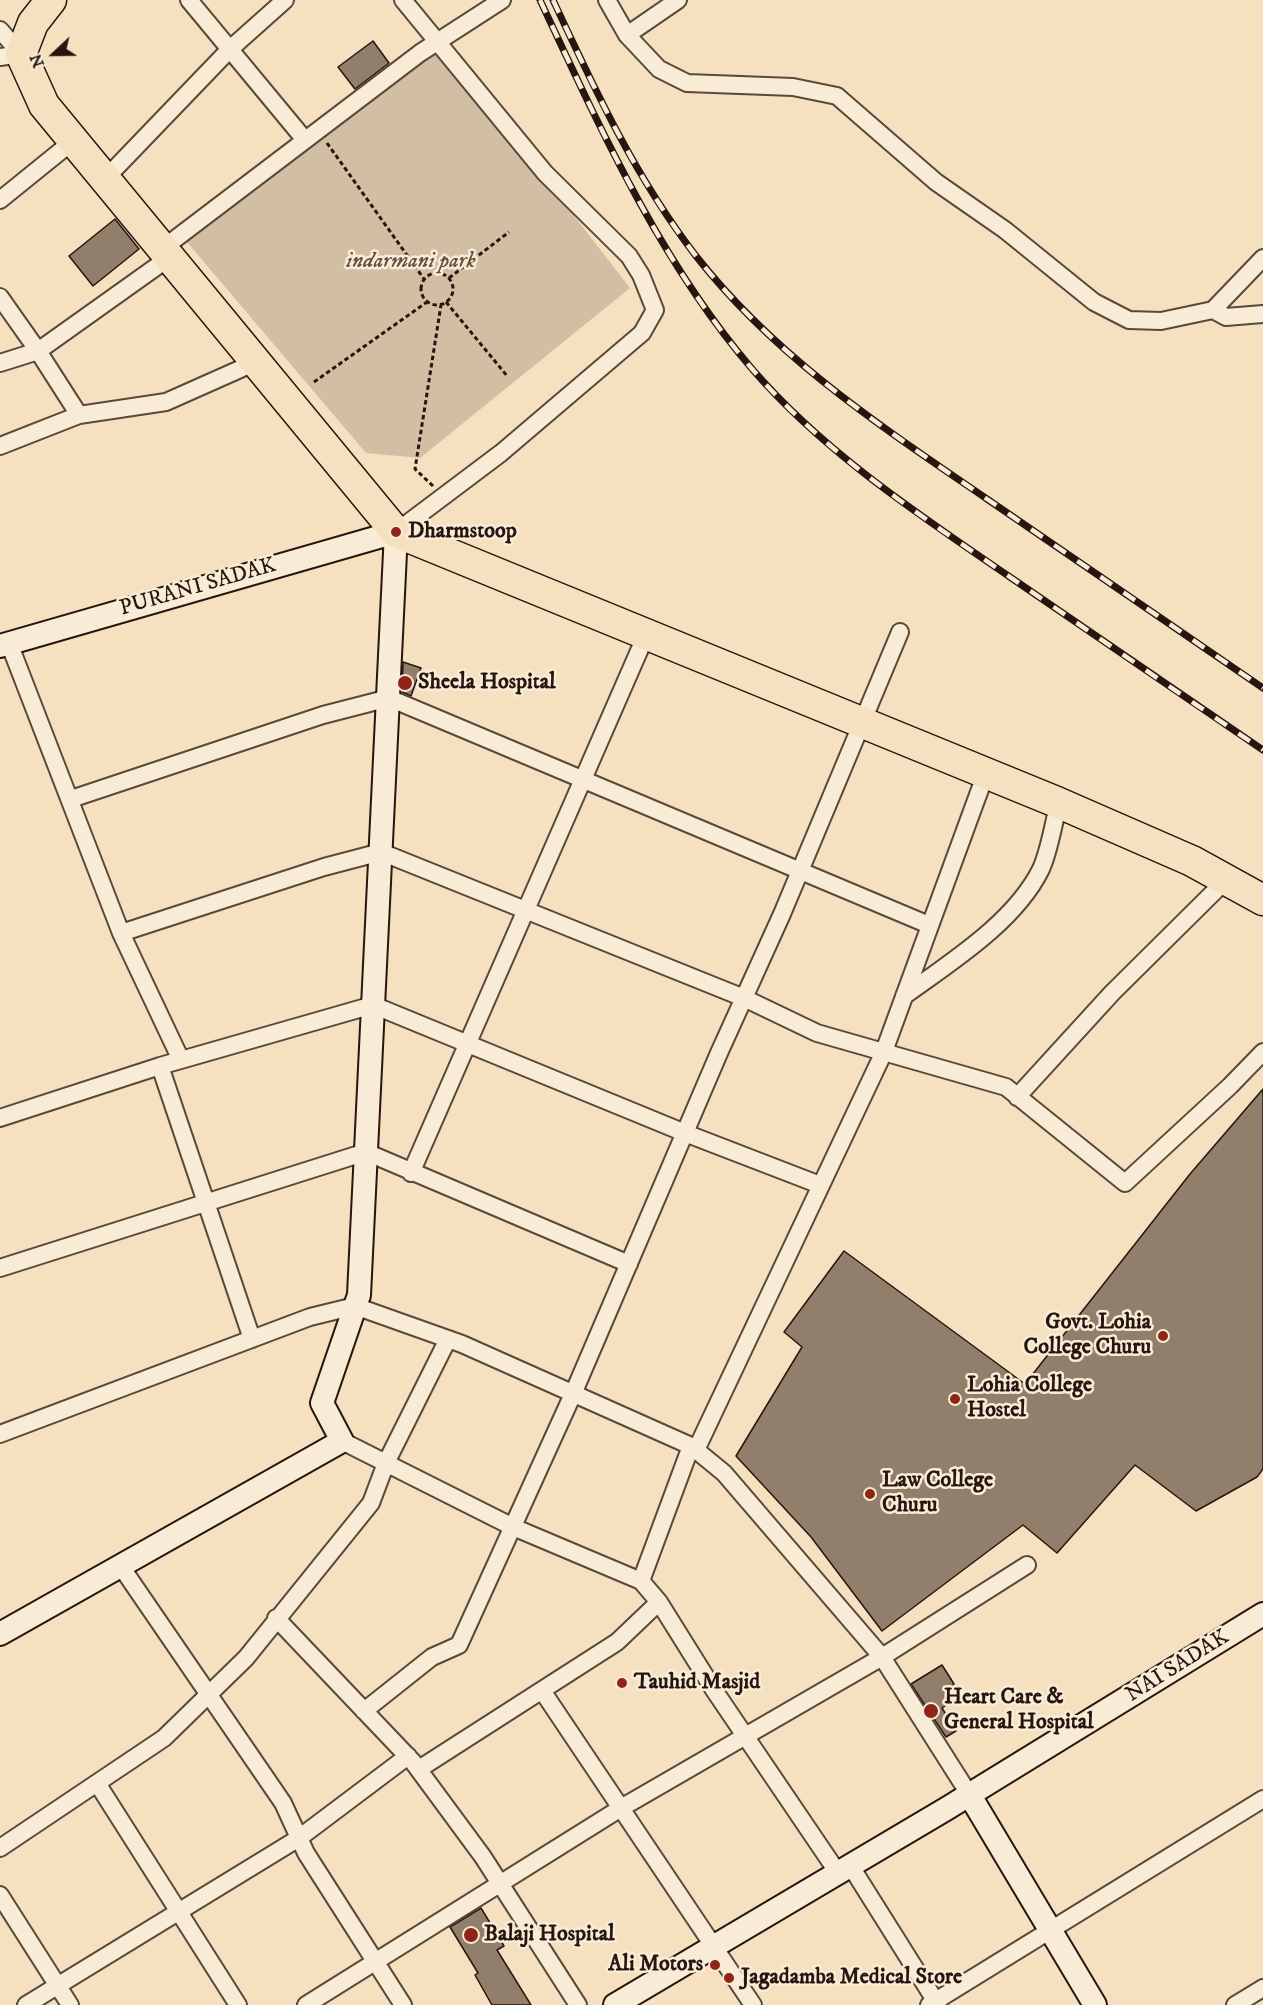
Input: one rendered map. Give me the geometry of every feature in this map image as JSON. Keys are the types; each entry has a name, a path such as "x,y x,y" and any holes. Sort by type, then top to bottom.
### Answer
{"highway":[{"path":"51,0 10,56 44,105 73,141 396,532 1059,802 1192,861 1263,900"}],"main road":[{"name":"PURANI SADAK","path":"4,645 396,532"},
{"path":"0,1634 342,1441 322,1403 358,1295 396,532"},
{"name":"NAI SADAK","path":"615,2005 969,1794 1263,1614"},
{"path":"969,1794 1095,2005"}],"street":[{"path":"189,0 305,140"},
{"path":"105,179 230,50 285,0"},
{"path":"396,532 501,453 642,333 655,310 641,275 629,256 545,173 403,0"},
{"path":"0,363 38,351 166,253 305,140 438,42 502,0"},
{"path":"607,0 627,35 659,69 687,83 781,86 837,96 936,182 1005,230 1094,303 1129,320 1161,321 1213,310 1263,258"},
{"path":"627,35 678,0"},
{"path":"0,30 10,56"},
{"path":"0,200 73,141"},
{"path":"0,297 79,415"},
{"path":"1213,310 1226,317 1263,315"},
{"path":"0,446 79,415 166,402 256,362"},
{"path":"364,1711 432,1657 459,1645 573,1394 800,872 900,632"},
{"path":"411,1173 646,635"},
{"path":"4,645 71,799 121,933 181,1060"},
{"path":"71,799 323,715 389,698 929,926"},
{"path":"641,1581 694,1448 883,1054 986,773"},
{"path":"904,996 951,962 1016,906 1041,868 1059,802"},
{"path":"121,933 324,867 381,852 744,998 817,1034 1006,1088 1125,1183 1230,1086 1263,1052"},
{"path":"1017,1096 1112,993 1226,880"},
{"path":"0,1118 160,1066 373,1005 685,1133 820,1185"},
{"path":"160,1066 252,1339"},
{"path":"0,1268 206,1200 366,1152 629,1264"},
{"path":"0,1434 310,1317 355,1306 448,1339 694,1448 724,1473 882,1657 969,1794"},
{"path":"0,1848 164,1738 246,1658 276,1618 330,1556 370,1503 386,1463 448,1339"},
{"path":"342,1441 513,1527 641,1581 659,1602 745,1735 844,1869 934,2004 1263,1799"},
{"path":"120,1565 284,1803 299,1838 403,2005"},
{"path":"306,2005 621,1808 882,1657 1027,1565"},
{"path":"26,2005 299,1838 413,1763 543,1692 617,1642 659,1602"},
{"path":"276,1618 413,1763 501,1885 578,2005"},
{"path":"543,1692 753,2005"},
{"path":"97,1783 238,2005"},
{"path":"0,1896 70,2005"},
{"path":"1235,2005 1263,1988"}],"path":[{"path":"327,143 424,279"},
{"path":"449,278 509,232"},
{"path":"433,273 449,278 453,288 446,302 441,305 427,302 421,294 424,279 433,273"},
{"path":"314,382 427,302"},
{"path":"446,302 508,377"},
{"path":"441,305 415,469 443,497"}],"green space":[{"name":"indarmani park","path":"437,39 630,288 420,458 366,453 186,241"}],"building":[{"path":"373,41 389,63 355,89 338,67"},
{"path":"115,219 139,249 93,286 69,256"},
{"path":"403,662 421,668 411,696 402,692"},
{"path":"1263,1089 1263,1469 1257,1477 1196,1511 1135,1465 1057,1553 1023,1525 882,1631 811,1537 736,1456 802,1347 784,1332 844,1251 1025,1384 1190,1174"},
{"path":"942,1665 954,1684 944,1691 951,1702 942,1708 956,1731 946,1737 911,1684"},
{"path":"481,1908 504,1946 497,1950 531,2005 492,2005 475,1975 478,1973 450,1927"}],"railway":[{"path":"540,0 609,145 661,239 689,285 720,328 753,370 781,400 841,455 906,505 1263,750"},
{"path":"553,0 617,132 654,195 696,256 760,327 832,389 870,417 1263,688"}],"place":[{"name":"Dharmstoop","path":"396,532"},
{"name":"Sheela Hospital","path":"405,683"},
{"name":"Govt. Lohia College Churu","path":"1163,1336"},
{"name":"Lohia College Hostel","path":"955,1399"},
{"name":"Law College Churu","path":"870,1494"},
{"name":"Tauhid Masjid","path":"622,1683"},
{"name":"Heart Care & General Hospital","path":"931,1711"},
{"name":"Balaji Hospital","path":"471,1935"},
{"name":"Ali Motors","path":"715,1965"},
{"name":"Jagadamba Medical Store","path":"729,1978"}]}
